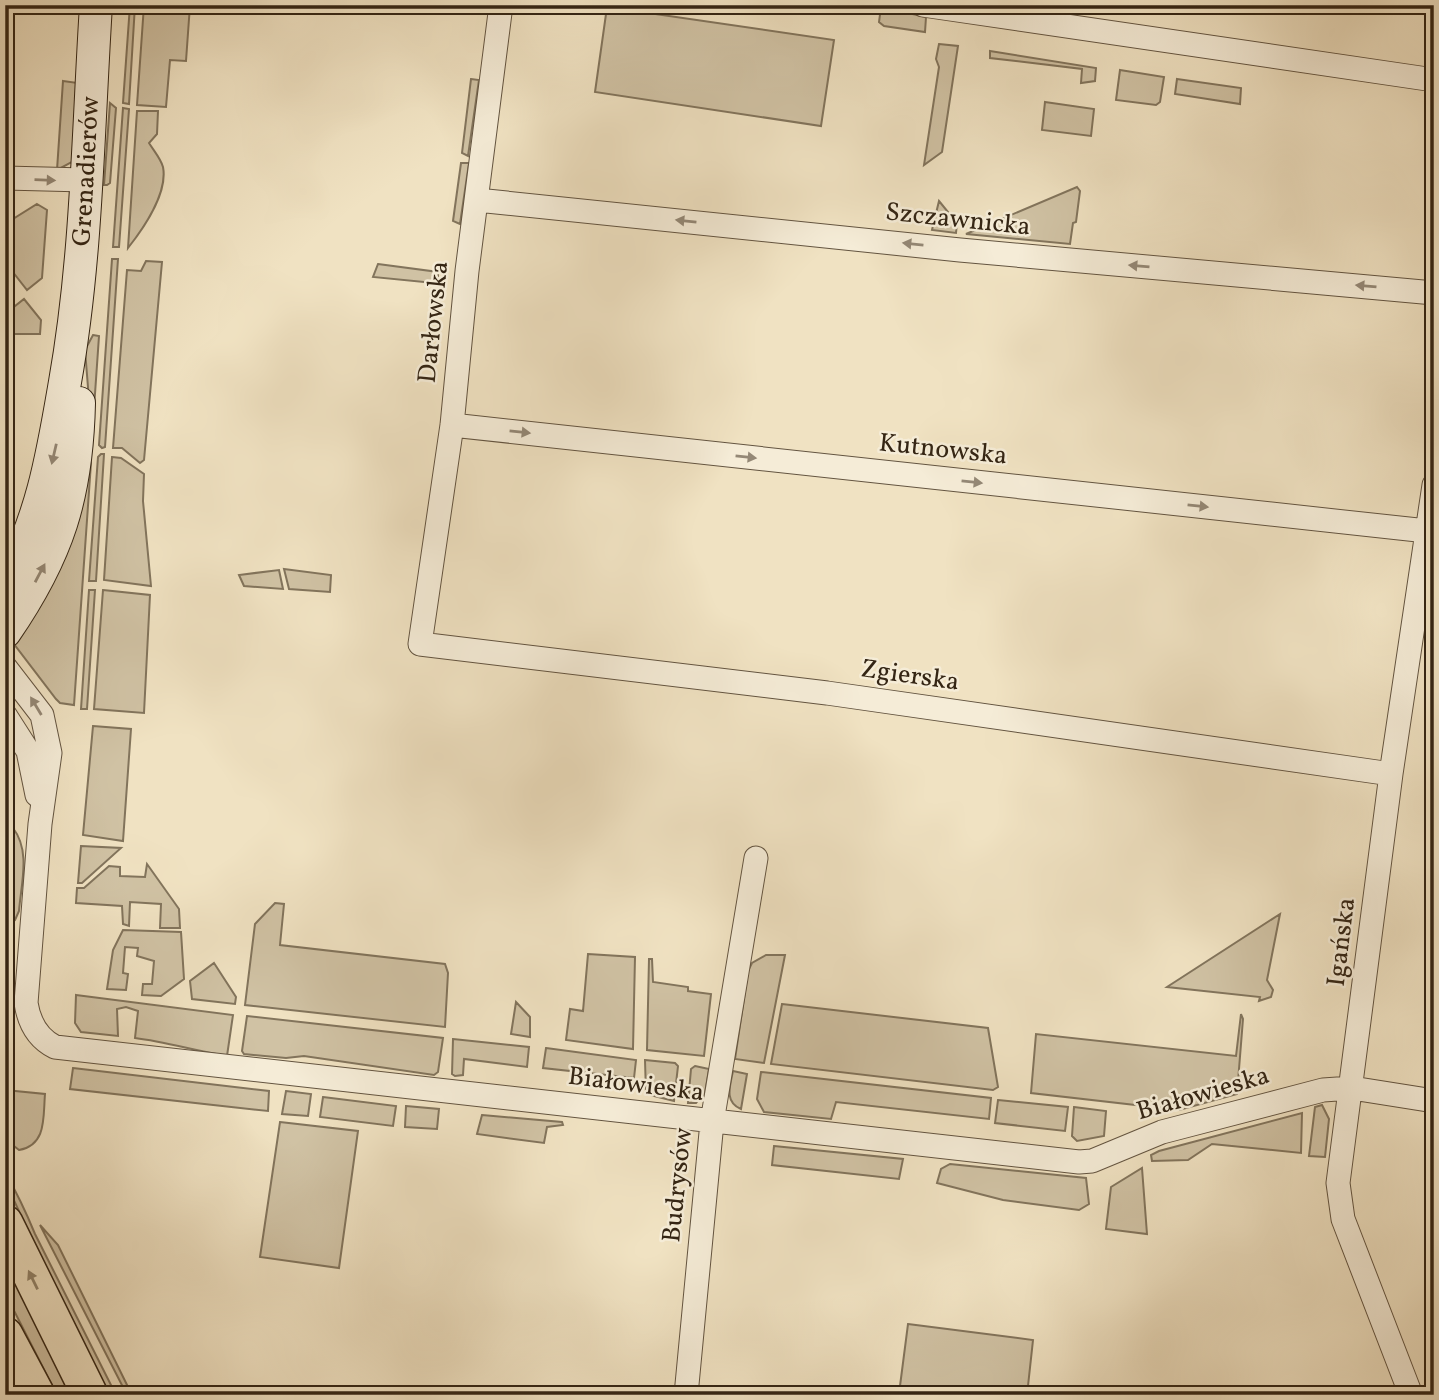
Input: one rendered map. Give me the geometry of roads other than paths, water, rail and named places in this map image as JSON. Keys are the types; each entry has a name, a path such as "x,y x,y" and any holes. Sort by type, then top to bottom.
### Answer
{"main road":[{"path":"5,1223 90,1395"},
{"path":"5,1335 37,1395"}],"street":[{"name":"Grenadierów","path":"5,584 42,501 56,444 74,339 96,5"},
{"name":"Darłowska","path":"420,644 452,425 501,5"},
{"path":"923,5 1434,80"},
{"path":"5,178 85,180"},
{"name":"Szczawnicka","path":"477,201 1434,293"},
{"name":"Grenadierów","path":"5,632 45,566 69,506 78,449 80,387 74,339"},
{"name":"Kutnowska","path":"452,425 1427,531"},
{"name":"Igańska","path":"1410,1395 1338,1200 1391,774 1434,485"},
{"name":"Zgierska","path":"420,644 827,693 1391,774"},
{"name":"Białowieska","path":"5,667 36,705 48,733 50,753 40,824 26,1003 33,1027 44,1041 55,1047 1079,1162 1092,1161 1162,1132 1323,1090 1352,1088 1434,1101"},
{"name":"Białowieska","path":"5,715 28,751 34,771 40,824"},
{"name":"Budrysów","path":"686,1395 712,1122 756,858"}]}
